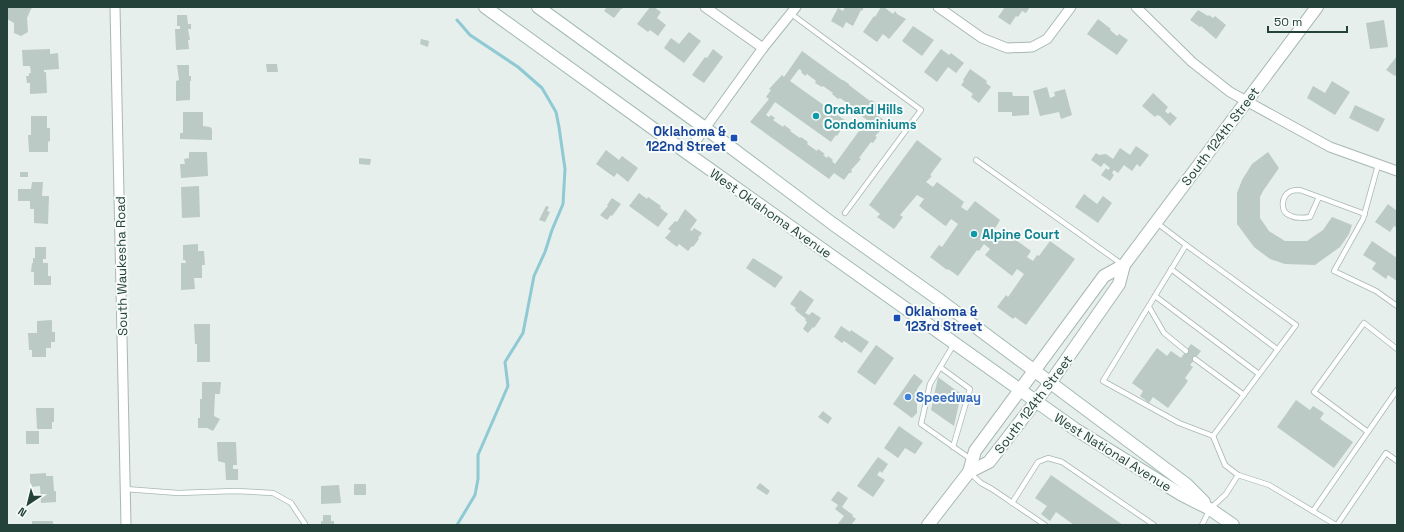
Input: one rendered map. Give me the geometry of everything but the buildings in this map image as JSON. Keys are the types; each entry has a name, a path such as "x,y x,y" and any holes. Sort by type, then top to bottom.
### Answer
{"main road":[{"name":"West Oklahoma Avenue","path":"485,7 1019,390"},
{"name":"West Oklahoma Avenue","path":"538,7 705,128 833,224 941,301 1034,371"},
{"name":"South 124th Street","path":"970,466 989,462 1036,402 1119,284 1124,266 1317,7"},
{"name":"South 124th Street","path":"928,525 970,466 975,451 1104,276 1124,266"},
{"name":"West National Avenue","path":"1034,371 1186,484 1210,509"},
{"name":"West National Avenue","path":"1019,390 1075,429 1182,495 1210,509 1233,525"}],"street":[{"name":"South Waukesha Road","path":"115,7 126,525"},
{"path":"705,7 763,48"},
{"path":"938,7 982,38 1007,48 1032,46 1047,39 1071,7"},
{"path":"1136,7 1192,62 1230,92 1330,147 1397,171"},
{"path":"687,153 763,48 793,10"}],"lane":[{"path":"793,10 921,110 845,213"},
{"path":"976,160 1124,266"},
{"path":"1378,164 1365,214 1334,271 1376,291 1397,306"},
{"path":"1319,197 1310,217 1298,218 1290,216 1283,210 1282,203 1286,194 1292,190 1300,190 1319,197 1365,214"},
{"path":"1156,223 1296,325 1213,436"},
{"path":"1186,245 1103,380 1179,424 1213,436 1224,465 1238,475 1268,485 1336,525 1386,453 1397,461"},
{"path":"1172,269 1278,350"},
{"path":"1155,296 1259,374"},
{"path":"924,322 941,301"},
{"path":"1149,307 1164,333 1186,351"},
{"path":"1368,432 1314,392 1364,323 1397,349"},
{"path":"954,344 930,384 921,424 953,447 970,466 981,483 1045,525"},
{"path":"1195,359 1244,395"},
{"path":"940,367 970,389 953,447"},
{"path":"1313,511 1397,390"},
{"path":"1012,502 1038,462 1048,458 1062,462 1154,525"},
{"path":"1202,525 1210,509 1226,494 1238,475"},
{"path":"125,489 178,493 235,491 274,493 291,503 305,524"}],"waterway":[{"path":"457,20 470,35 518,67 542,88 556,112 565,169 563,204 545,252 534,276 523,333 505,362 508,386 478,455 478,479 475,495 457,525"}],"place":[{"name":"Orchard Hills Condominiums","path":"816,116"},
{"name":"Oklahoma & 122nd Street","path":"734,138"},
{"name":"Alpine Court","path":"974,234"},
{"name":"Oklahoma & 123rd Street","path":"897,318"},
{"name":"Speedway","path":"908,397"}]}
